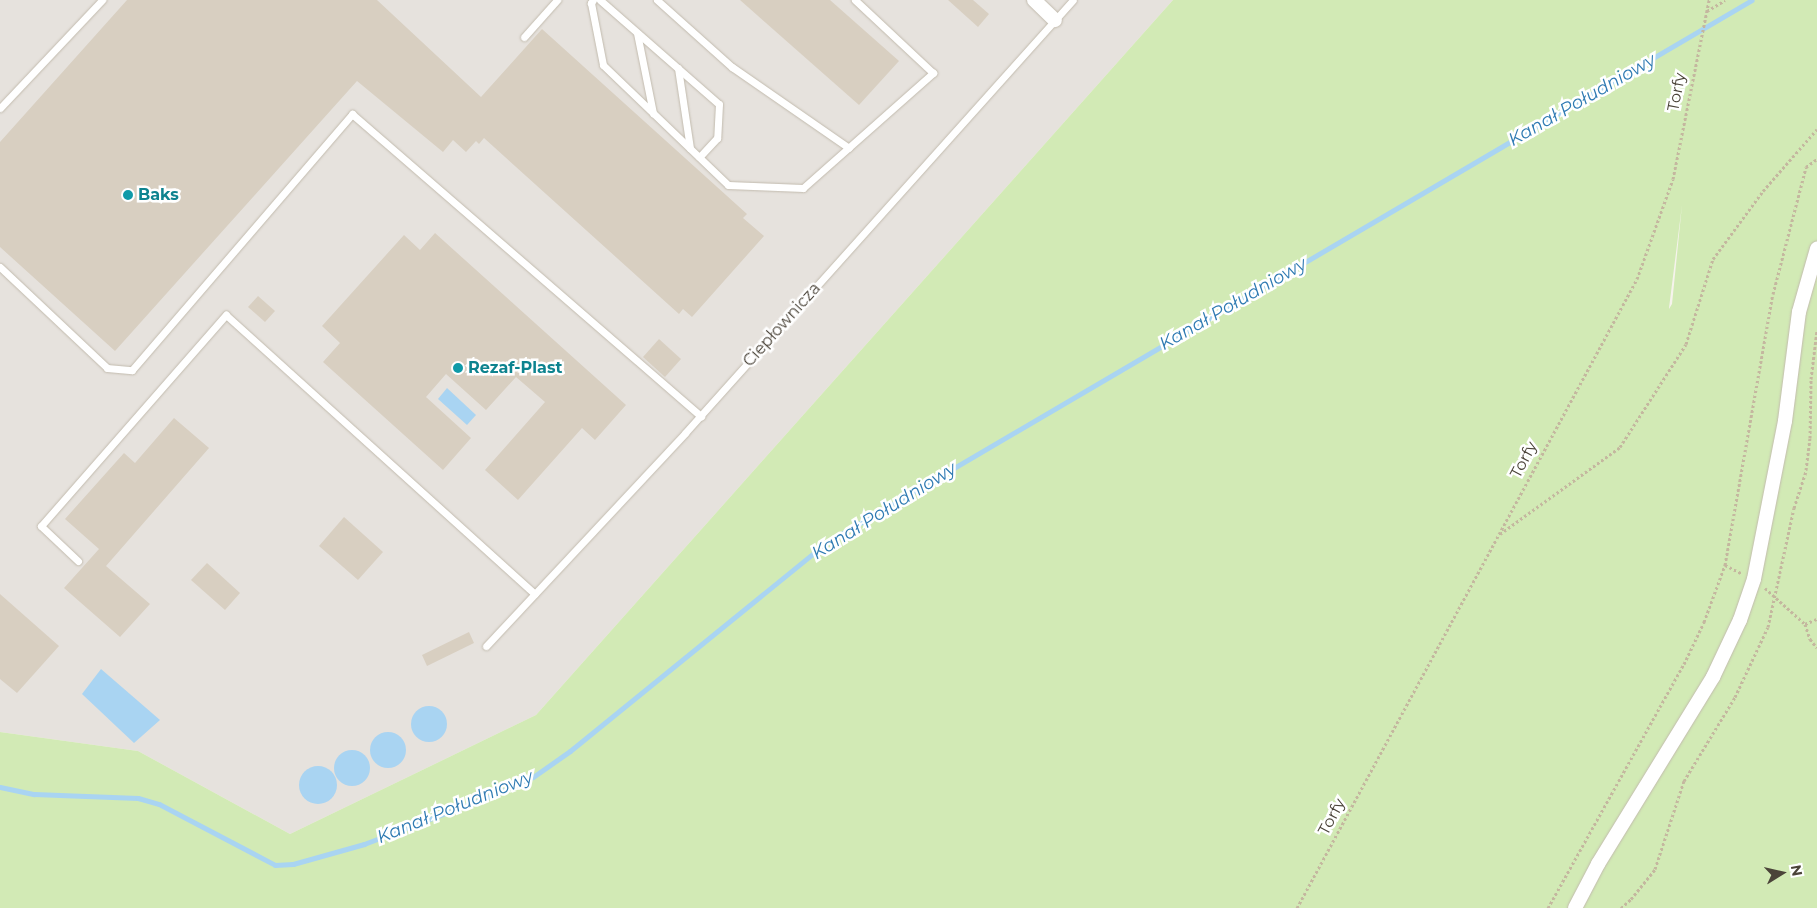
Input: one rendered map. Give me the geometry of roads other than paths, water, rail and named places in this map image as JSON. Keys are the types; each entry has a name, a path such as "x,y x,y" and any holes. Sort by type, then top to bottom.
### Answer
{"street":[{"path":"1034,0 1055,20"},
{"path":"1575,908 1598,864 1713,677 1740,620 1754,579 1785,421 1799,312 1817,249"}],"lane":[{"path":"0,108 102,0"},
{"path":"524,37 557,0"},
{"path":"593,0 591,3 602,65 728,185 803,188 933,73 855,0"},
{"path":"600,0 719,104 717,138 699,157"},
{"path":"657,0 732,67 848,148"},
{"name":"Ciepłownicza","path":"486,646 701,416 1073,0"},
{"path":"637,32 653,113"},
{"path":"678,68 690,148"},
{"path":"0,267 107,368 132,370 352,114 701,416"},
{"path":"78,561 41,526 226,315 535,594"}],"water":[{"path":"447,388 476,415 467,425 438,399"},
{"path":"101,669 160,720 134,743 82,694"},
{"path":"429,706 436,707 442,711 446,717 446,731 442,737 436,741 429,742 422,741 416,737 412,731 411,724 412,717 416,711 422,707"},
{"path":"388,732 395,733 401,737 405,743 405,757 401,763 395,767 388,768 381,767 375,763 371,757 370,750 371,743 375,737 381,733"},
{"path":"352,750 364,756 370,768 364,780 352,786 340,780 334,768 340,756"},
{"path":"318,766 331,772 337,785 331,798 318,804 305,798 299,785 305,772"}],"waterway":[{"name":"Kanał Południowy","path":"0,787 34,794 138,798 159,804 275,865 293,864 364,844 498,793 533,777 570,751 826,543 1752,0"}],"place":[{"name":"Baks","path":"128,195"},
{"name":"Rezaf-Plast","path":"458,368"}]}
